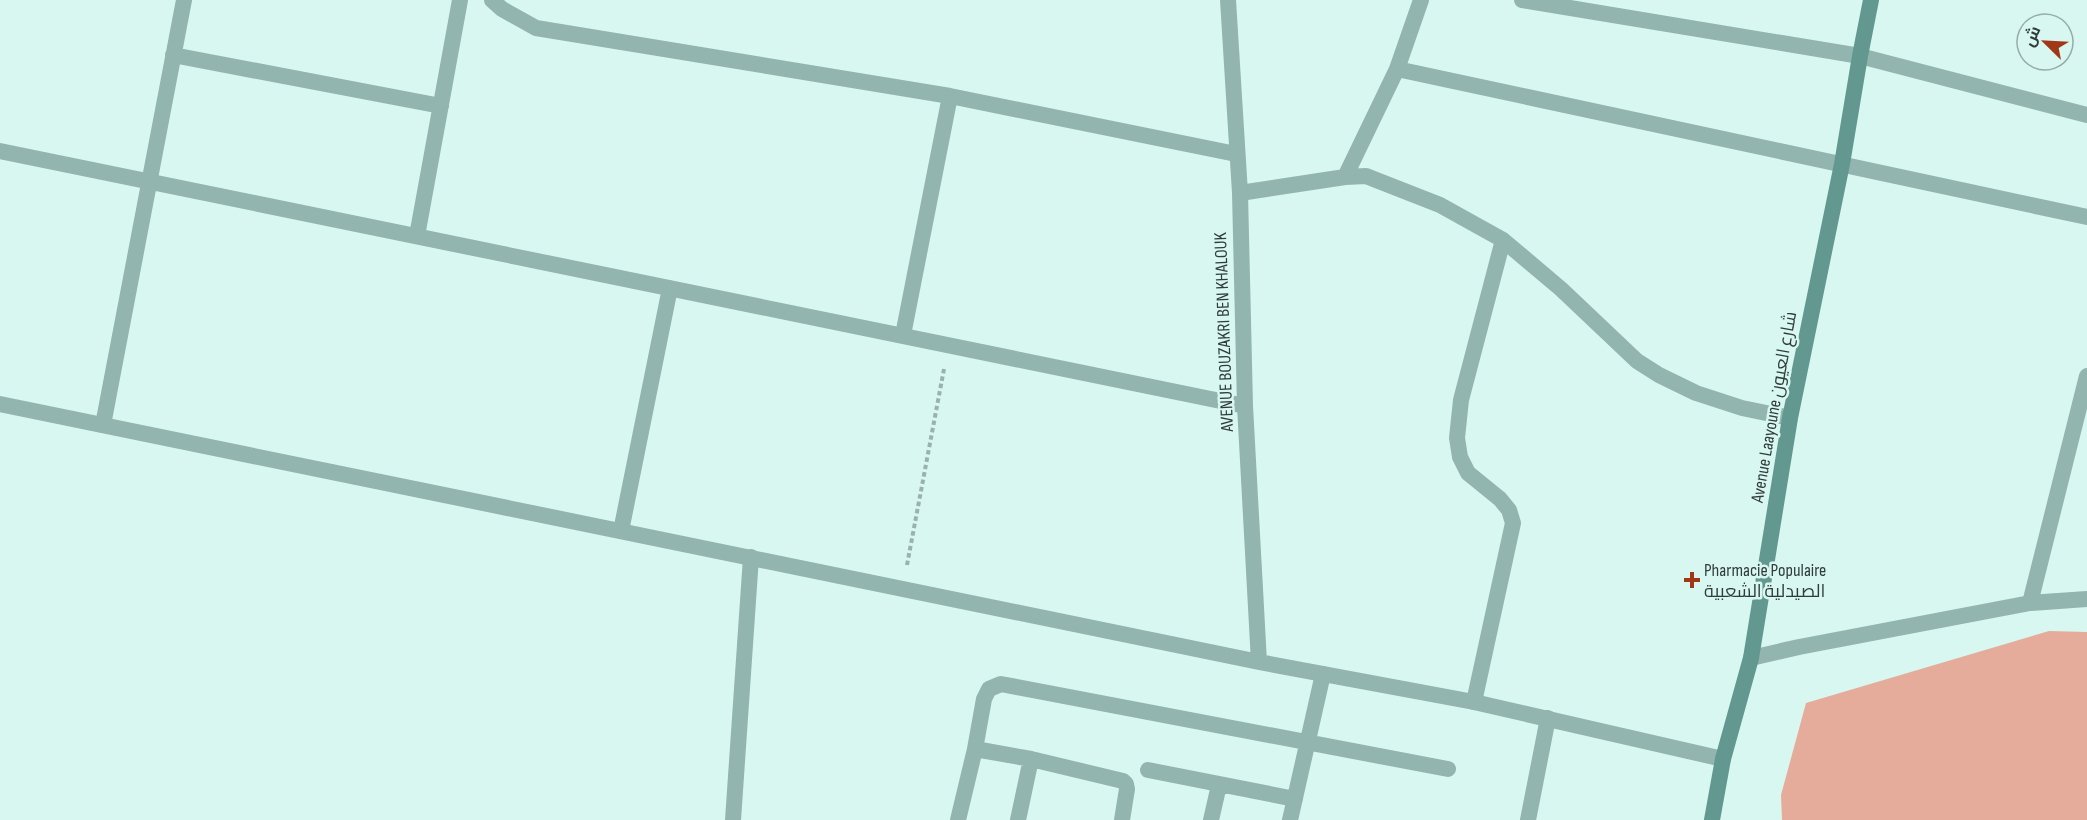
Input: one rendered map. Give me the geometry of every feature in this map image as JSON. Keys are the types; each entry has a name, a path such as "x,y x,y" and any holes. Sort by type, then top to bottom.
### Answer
{"main road":[{"name":"Avenue Laayoune شارع العيون","path":"1715,817 1723,759 1751,658 1790,418 1842,164 1871,0"}],"street":[{"path":"103,424 184,0"},
{"path":"417,236 460,0"},
{"path":"492,0 502,9 536,28 950,96 1236,154"},
{"name":"AVENUE BOUZAKRI BEN KHALOUK","path":"1228,0 1239,193 1245,406 1258,662"},
{"path":"1345,177 1396,69 1421,0"},
{"path":"1522,0 1860,56 2087,116"},
{"path":"173,55 441,106"},
{"path":"1396,69 2087,217"},
{"path":"903,335 950,96"},
{"path":"0,151 1245,406"},
{"path":"1239,193 1366,176 1440,205 1503,240 1561,289 1637,361 1659,375 1696,393 1742,408 1790,418"},
{"path":"1474,702 1513,523 1509,510 1500,499 1468,473 1460,457 1457,438 1461,400 1503,240"},
{"path":"621,531 670,288"},
{"path":"2030,603 2087,376"},
{"path":"0,404 1258,662 1474,702 1723,759"},
{"path":"733,820 751,557"},
{"path":"1751,658 2030,603 2087,599"},
{"path":"1290,820 1323,674"},
{"path":"958,820 984,699 989,689 1001,684 1448,769"},
{"path":"1528,820 1548,718"},
{"path":"975,749 1118,779 1126,784 1127,789 1122,820"},
{"path":"1018,820 1031,759"},
{"path":"1148,770 1295,799"},
{"path":"1211,820 1219,785"}],"path":[{"path":"902,590 949,345"}],"shaded area":[{"path":"2049,631 2087,632 2087,820 1782,820 1781,795 1806,703"}],"place":[{"name":"Pharmacie Populaire الصيدلية الشعبية","path":"1692,580"}]}
